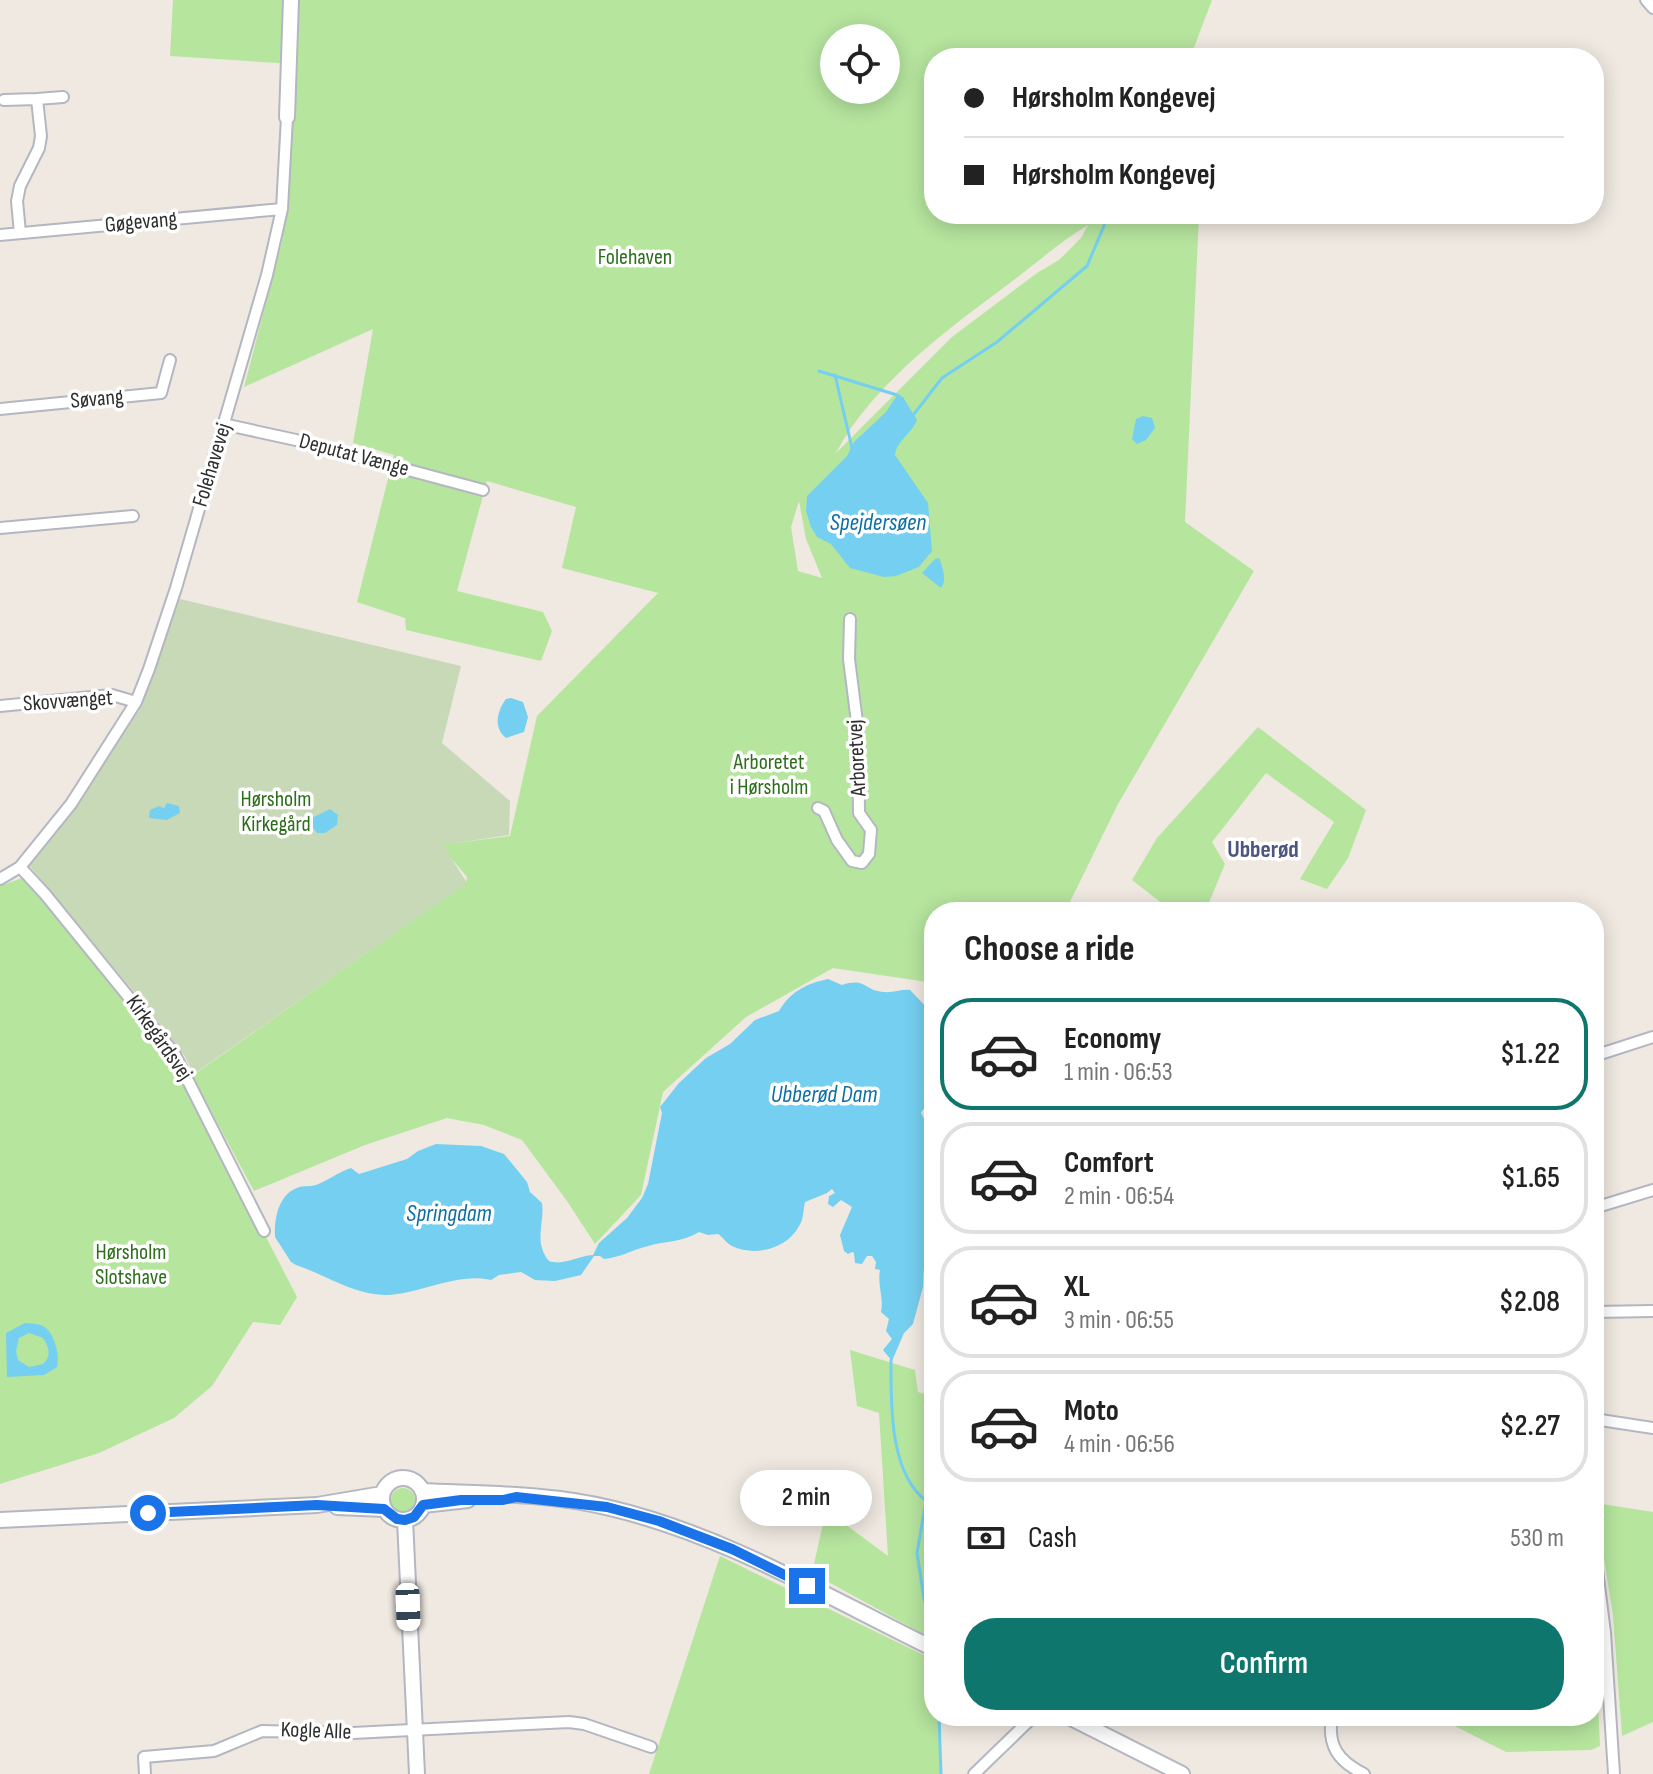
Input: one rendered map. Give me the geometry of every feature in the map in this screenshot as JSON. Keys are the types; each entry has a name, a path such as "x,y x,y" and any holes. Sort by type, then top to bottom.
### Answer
{"main road":[{"name":"Folehavevej","path":"287,117 291,0"},
{"path":"384,1509 382,1494 387,1485 402,1478 414,1481 423,1498"},
{"path":"423,1498 503,1493 607,1507 659,1521 732,1549 924,1644"},
{"path":"317,1505 382,1494"},
{"path":"0,1520 317,1505 384,1509 397,1519 405,1520 414,1517 423,1498"},
{"path":"405,1520 417,1774"},
{"path":"1087,1726 1182,1774"}],"street":[{"path":"1646,0 1653,8"},
{"path":"4,100 63,97"},
{"path":"20,233 17,201 20,186 39,148 41,136 37,99"},
{"name":"Folehavevej","path":"0,879 20,867 71,804 136,702 176,588 223,424 253,345 282,209 287,117"},
{"name":"Gøgevang","path":"0,235 282,209"},
{"name":"Søvang","path":"0,409 161,393 170,360"},
{"name":"Deputat Vænge","path":"223,424 296,440 483,490"},
{"path":"0,528 133,516"},
{"name":"Arboretvej","path":"818,808 824,811 837,840 852,861 862,863 869,854 871,830 859,813 858,730 849,659 850,619"},
{"name":"Skovvænget","path":"0,706 112,695 136,702"},
{"name":"Kirkegårdsvej","path":"20,867 174,1053 264,1231"},
{"path":"1604,1053 1653,1037"},
{"path":"1604,1205 1653,1190"},
{"path":"1604,1312 1653,1311"},
{"path":"1604,1421 1653,1428"},
{"path":"1604,1625 1614,1774"},
{"path":"414,1730 569,1722 584,1724 651,1747"},
{"path":"974,1774 1024,1726"},
{"path":"1332,1726 1332,1746 1339,1758 1364,1774"},
{"name":"Kogle Alle","path":"145,1774 144,1757 214,1751 262,1731 276,1729 320,1734 414,1730"}],"green space":[{"path":"173,0 1212,0 1194,48 924,48 924,224 1199,224 1185,522 1254,571 1118,804 1070,902 924,902 924,982 833,968 746,1017 663,1092 641,1195 595,1244 522,1140 484,1125 447,1118 365,1145 254,1191 192,1076 466,883 467,877 440,845 510,836 537,716 658,593 562,568 576,507 487,481 457,591 543,612 552,631 541,661 406,630 405,618 357,602 394,455 353,443 373,329 244,387 282,242 290,182 294,64 170,56","holes":["1088,225 1081,238 1059,260 952,337 836,453 871,402 917,356","799,501 806,539 822,578 798,571 791,527"]},
{"name":"Hørsholm Kirkegård","path":"180,599 461,666 442,743 510,801 509,835 443,845 467,883 194,1074 184,1055 144,1004 28,864 89,787 139,711"},
{"path":"1258,727 1366,810 1348,858 1327,889 1300,879 1334,822 1266,773 1212,842 1225,864 1209,902 1160,902 1132,880 1157,838"},
{"name":"Hørsholm Slotshave","path":"22,878 177,1065 297,1297 280,1325 253,1322 212,1386 174,1418 99,1453 0,1484 0,886"},
{"path":"850,1350 915,1370 918,1392 924,1394 924,1635 812,1573 826,1510 888,1556 879,1413 857,1406"},
{"path":"403,1488 412,1491 415,1500 412,1509 403,1512 394,1509 391,1500 394,1491"},
{"path":"1604,1504 1653,1512 1653,1722 1622,1736 1613,1615 1604,1559"},
{"path":"720,1556 924,1655 924,1726 941,1726 941,1774 649,1774"},
{"path":"1455,1726 1599,1726 1600,1746 1591,1750 1506,1752"}],"water":[{"name":"Spejdersøen","path":"898,394 917,420 895,455 928,503 932,551 919,567 884,577 850,568 831,544 817,537 806,511 807,496 847,456 854,442 886,412"},
{"path":"1143,416 1152,418 1155,428 1146,440 1137,444 1132,439 1136,419"},
{"path":"939,558 944,578 941,588 922,573"},
{"path":"506,699 523,702 528,717 524,732 506,738 499,729 498,719"},
{"path":"167,803 179,806 180,813 167,820 149,818 150,810 159,806 164,808"},
{"path":"330,809 338,815 337,825 325,833 317,833 310,819"},
{"name":"Ubberød Dam","path":"828,979 842,985 861,983 884,992 910,990 924,1005 924,1108 921,1113 924,1119 923,1287 913,1324 904,1333 892,1361 883,1350 892,1339 886,1331 889,1319 881,1312 880,1270 875,1269 876,1262 872,1256 867,1256 862,1264 855,1263 854,1253 844,1251 840,1235 852,1207 841,1200 833,1207 828,1204 829,1196 835,1193 832,1189 805,1202 802,1220 794,1234 770,1249 741,1249 730,1245 718,1234 699,1232 615,1257 604,1259 594,1256 581,1275 555,1281 535,1280 521,1272 499,1275 491,1280 452,1281 399,1294 374,1294 296,1265 275,1237 281,1202 297,1188 316,1185 351,1168 359,1174 407,1159 436,1144 481,1146 504,1154 527,1182 530,1192 542,1203 541,1239 549,1261 560,1262 593,1255 599,1243 627,1218 642,1198 648,1184 662,1113 660,1107 679,1083 706,1058 730,1044 755,1020 779,1011 789,998 813,983"},
{"path":"25,1323 44,1326 54,1341 57,1367 44,1375 7,1377 6,1333","holes":["29,1333 43,1338 49,1351 43,1364 29,1367 18,1360 16,1351 19,1338"]}],"waterway":[{"path":"914,414 942,378 997,342 1087,266 1105,224"},
{"path":"819,371 897,395"},
{"path":"835,375 852,448"},
{"path":"891,1360 892,1416 899,1455 905,1473 924,1499"},
{"path":"924,1513 917,1553 924,1599"},
{"path":"939,1726 941,1774"}],"district":[{"name":"Ubberød","path":"1263,849"}],"route":[{"path":"148,1513 317,1505 384,1509 389,1515 405,1520 414,1517 423,1505 516,1497 553,1499 607,1507 659,1521 732,1549 807,1586"}],"park label":[{"name":"Folehaven","path":"635,257"},
{"name":"Arboretet i Hørsholm","path":"769,774"}],"water label":[{"name":"Springdam","path":"449,1213"}]}
